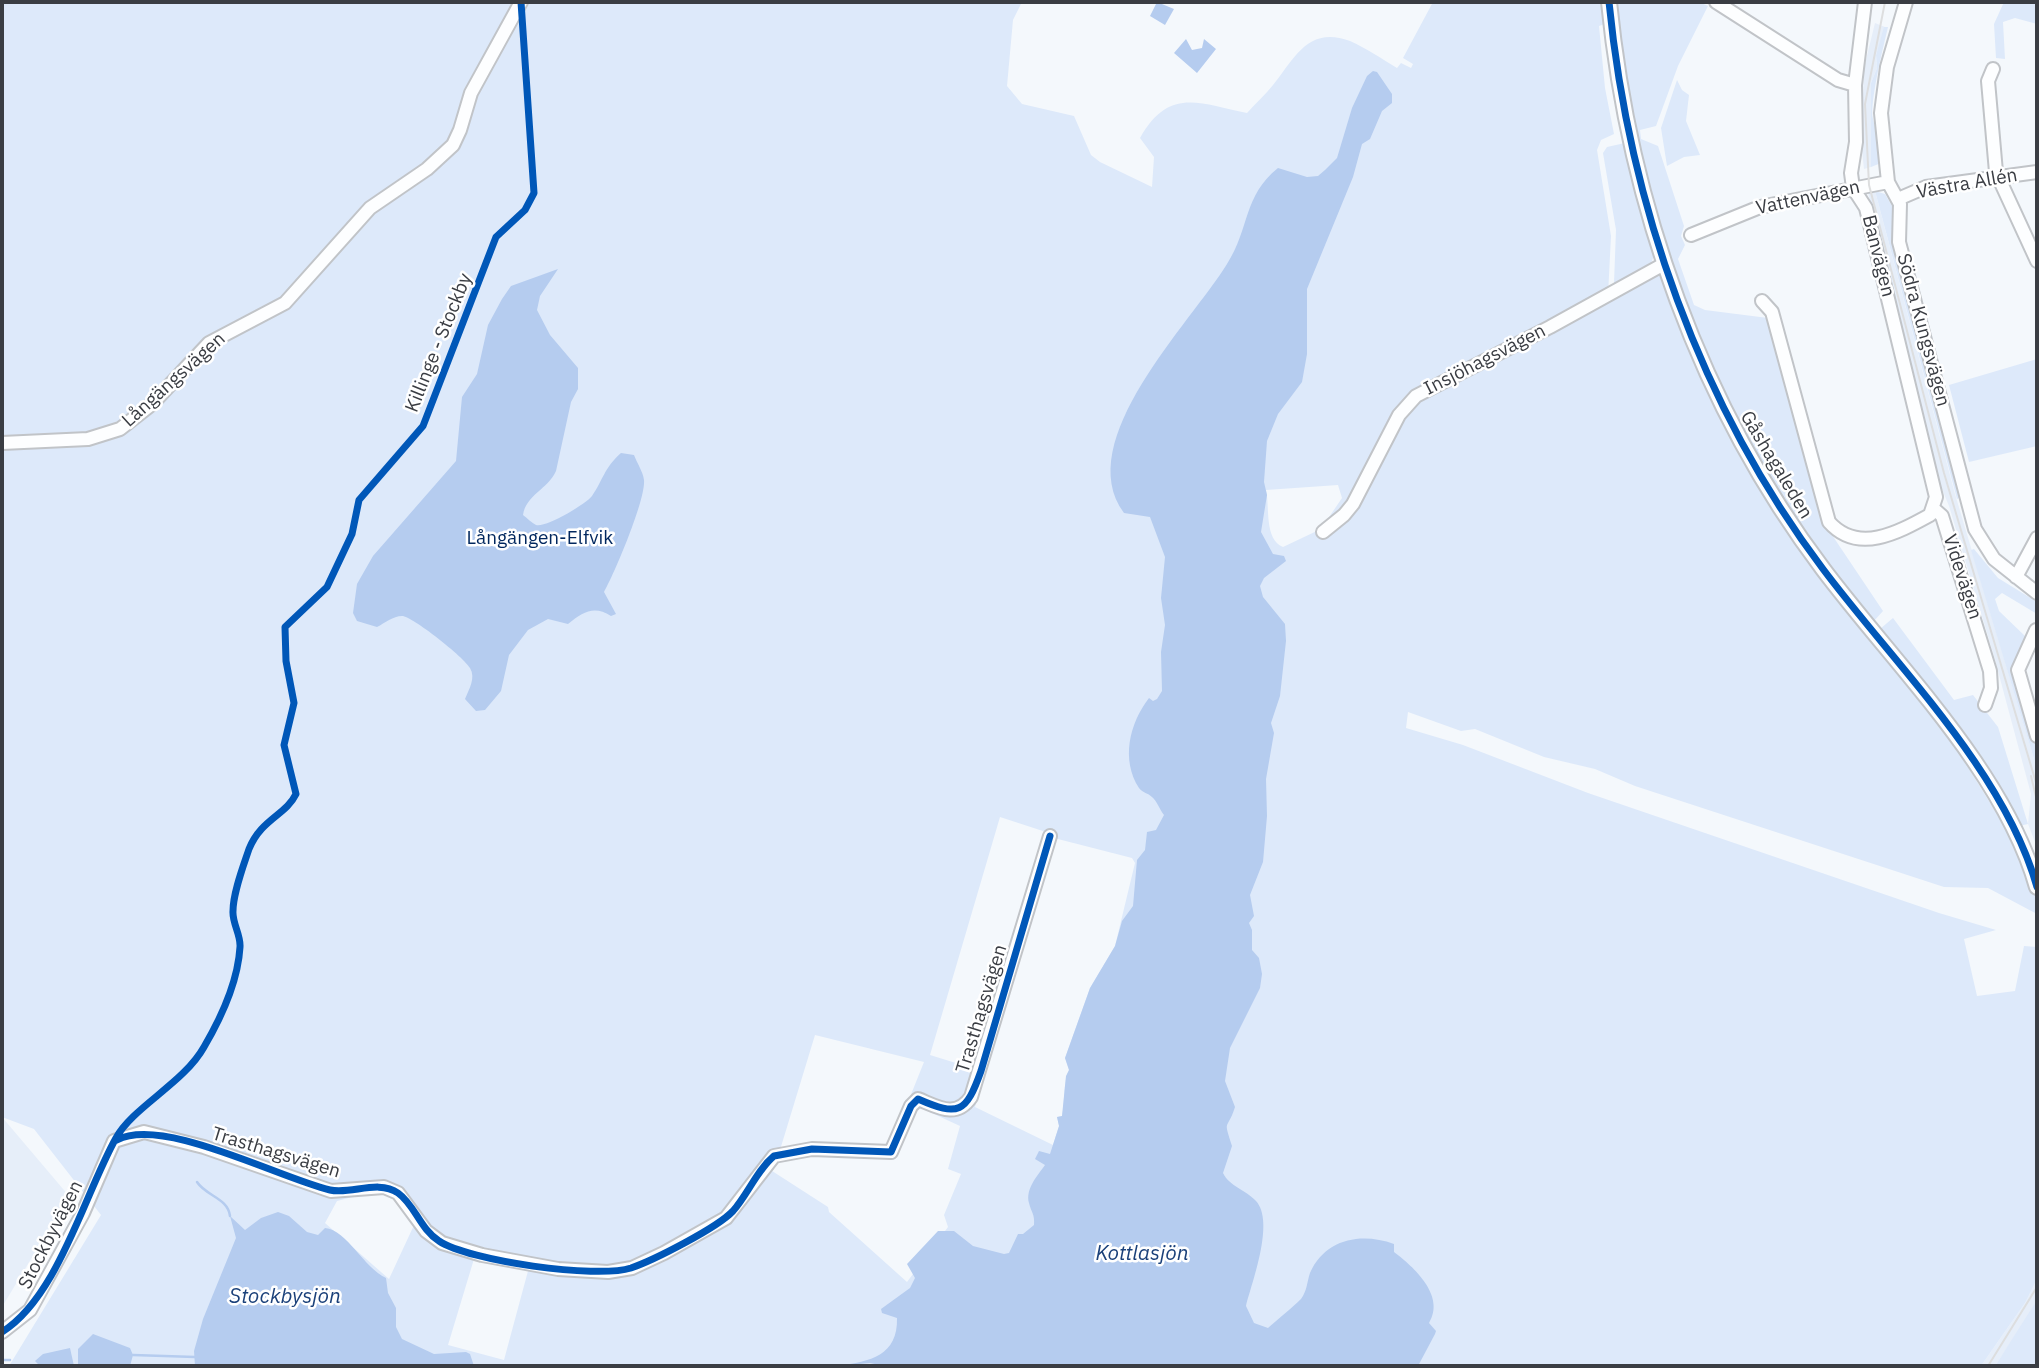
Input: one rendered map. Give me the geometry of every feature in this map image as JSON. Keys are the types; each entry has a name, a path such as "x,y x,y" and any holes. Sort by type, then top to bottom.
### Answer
{"main road":[{"name":"Gåshagaleden","path":"1609,2 1626,119 1664,264 1727,413 1758,470 1821,566 1940,717 1985,779 2016,831 2037,887"}],"street":[{"name":"Långängsvägen","path":"2,443 88,439 120,429 152,404 209,343 285,303 370,208 435,163 453,145 471,93 521,2"},
{"path":"1716,2 1838,80 1855,85"},
{"name":"Banvägen","path":"1866,2 1855,85 1853,188 1866,208 1937,497 1934,509"},
{"name":"Södra Kungsvägen","path":"1906,2 1884,88 1882,138 1888,182 1898,199 1899,242 1975,529 1986,550 2037,593"},
{"path":"1993,68 1988,81 2000,178 2037,261"},
{"name":"Västra Allén","path":"1898,199 1926,187 2037,172"},
{"name":"Vattenvägen","path":"1691,235 1760,207 1888,182"},
{"name":"Insjöhagsvägen","path":"1323,532 1345,515 1399,415 1416,396 1561,322 1664,264"},
{"name":"Videvägen","path":"1762,301 1775,323 1829,522 1839,533 1872,539 1909,527 1930,515 1934,509 1942,516 1990,671 1991,688 1985,705"},
{"path":"2016,577 2037,538"},
{"path":"2036,630 2018,670 2037,736"},
{"name":"Trasthagsvägen","path":"114,1141 144,1132 204,1147 331,1191 384,1187 398,1193 426,1231 442,1243 482,1255 558,1269 608,1272 632,1268 726,1218 775,1156 812,1149 891,1152 911,1106 918,1099 950,1111 963,1107 971,1097 981,1071 1050,836"},
{"name":"Stockbyvägen","path":"2,1332 30,1310 83,1213 114,1141"}],"shaded area":[{"path":"1875,23 1885,27 1876,55 1877,68 1871,83 1871,167 1864,169 1861,142 1864,68"},
{"path":"1875,191 1955,494 2037,769 2037,847 2028,824 2031,794 1995,660 1949,506 1939,482 1926,430 1868,192"},
{"path":"2,1117 69,1196 2,1307"},
{"path":"2037,1279 2037,1300 2029,1315 1995,1366 1981,1366 2025,1303"}],"green space":[{"name":"Långängen-Elfvik","path":"2,2 1022,2 1013,20 1007,86 1022,104 1074,116 1091,155 1152,187 1154,157 1140,138 1162,111 1174,105 1199,103 1247,113 1296,55 1313,41 1323,37 1335,37 1350,41 1397,68 1401,63 1411,68 1413,64 1403,58 1433,2 1603,2 1605,24 1599,26 1605,88 1614,134 1601,140 1597,150 1611,236 1608,295 1428,394 1571,323 1650,275 1659,275 1720,414 1782,519 1838,601 1924,706 1963,759 2013,840 2036,899 2037,914 1988,888 1944,887 1635,786 1595,769 1544,757 1475,729 1461,731 1408,712 1406,728 1463,745 1588,793 1996,930 1964,939 1977,996 2015,991 2024,946 2037,947 2037,1279 2025,1303 1981,1366 9,1366 101,1215 34,1129 2,1117","holes":["1338,485 1342,498 1321,529 1283,547 1277,543 1270,530 1266,490","1000,817 1049,833 1054,838 1132,858 1135,863 1115,946 1090,988 1065,1058 1069,1070 1062,1116 1057,1117 1059,1126 1053,1145 975,1107 985,1072 930,1055","815,1035 924,1062 908,1102 960,1126 948,1169 961,1174 944,1215 948,1227 907,1282 829,1212 828,1207 769,1169 780,1150","383,1189 413,1216 415,1223 389,1279 325,1223 337,1201","474,1259 528,1271 504,1360 448,1345"]},
{"path":"1616,2 1699,2 1708,6 1678,66 1656,126 1640,130 1641,139 1658,146 1684,226 1681,236 1685,245 1678,259 1694,305 1705,310 1768,318 1824,523 1883,611 1874,621 1787,507 1731,410 1707,359 1667,255 1637,147 1621,58"},
{"path":"2004,2 2037,2 2037,24 2015,18 2003,22 2005,59 1996,58 1994,24"},
{"path":"1884,27 1888,27 1872,111 1881,163 1871,167 1871,83 1877,68 1876,55"},
{"path":"1677,80 1682,90 1689,95 1686,121 1700,155 1684,157 1667,166 1661,128"},
{"path":"1625,143 1654,256 1651,263 1619,287 1614,283 1616,230 1603,153 1607,147"},
{"path":"1875,191 1885,194 1895,211 1961,497 1957,499"},
{"path":"2037,359 2037,446 1969,462 1949,385"},
{"path":"1974,549 1998,578 2037,602 2037,614 2002,593 1995,599 1999,611 2026,637 2014,667 2037,748 2037,769 1971,550"},
{"path":"1893,618 1954,700 1973,695 1998,727 2028,824 2019,826 1941,705 1880,629"},
{"path":"2037,1300 2037,1366 1995,1366"}],"water":[{"path":"1157,2 1174,9 1165,25 1150,16"},
{"path":"1186,39 1192,50 1202,48 1204,39 1216,49 1197,73 1174,53"},
{"name":"Kottlasjön","path":"1373,71 1377,72 1392,94 1392,103 1382,111 1370,139 1362,144 1353,177 1307,289 1307,354 1302,382 1278,414 1267,441 1264,482 1267,495 1261,532 1273,554 1284,556 1286,561 1264,578 1260,586 1263,597 1285,624 1286,641 1280,696 1271,723 1274,733 1266,779 1267,816 1263,862 1250,895 1254,916 1249,923 1252,930 1252,950 1259,958 1262,974 1260,988 1230,1048 1225,1081 1235,1107 1227,1125 1232,1146 1223,1173 1229,1181 1256,1201 1261,1211 1263,1237 1246,1306 1254,1323 1268,1328 1301,1299 1310,1273 1325,1252 1345,1241 1369,1239 1394,1244 1394,1252 1425,1283 1434,1303 1429,1323 1436,1331 1435,1334 1418,1366 884,1366 870,1363 839,1366 871,1359 887,1349 893,1341 897,1318 882,1313 881,1309 910,1288 915,1278 907,1264 938,1231 954,1231 973,1246 1004,1254 1009,1253 1018,1234 1023,1234 1034,1225 1028,1198 1033,1182 1045,1165 1035,1159 1039,1151 1050,1154 1059,1126 1057,1117 1062,1116 1069,1070 1065,1058 1090,988 1115,946 1122,921 1133,906 1137,860 1145,850 1147,832 1156,830 1164,815 1154,799 1139,788 1133,777 1129,754 1136,719 1149,698 1153,701 1157,699 1162,691 1161,652 1165,625 1161,598 1165,557 1150,517 1124,513 1112,484 1113,452 1124,418 1142,384 1227,264 1258,190 1278,168 1307,177 1318,176 1337,158 1352,108 1367,76"},
{"path":"558,269 540,296 537,310 550,335 578,368 578,389 571,402 556,471 548,483 528,502 523,515 536,525 541,525 574,509 592,496 607,469 621,453 634,455 644,480 643,490 628,537 604,592 616,614 611,616 599,611 589,611 568,624 548,619 528,630 509,655 501,691 485,710 476,711 465,699 472,676 466,663 438,638 408,618 395,617 377,627 357,621 353,613 357,584 373,556 456,461 462,397 477,374 488,325 502,299 511,286"},
{"name":"Stockbysjön","path":"278,1212 289,1216 307,1232 318,1235 325,1228 333,1230 386,1278 388,1293 396,1308 396,1327 402,1339 434,1354 466,1352 470,1354 474,1366 195,1366 194,1351 203,1319 236,1238 230,1216 245,1230 261,1218"},
{"path":"93,1334 130,1348 133,1355 130,1366 78,1366 78,1349"},
{"path":"70,1348 74,1366 40,1366 35,1361 43,1354"}],"waterway":[{"path":"197,1182 225,1205 230,1216"},
{"path":"133,1355 195,1357"},
{"path":"4,1360 10,1360"}],"tram line":[{"path":"1885,2 1865,104 1869,185 1944,473 2037,786"},
{"path":"2031,776 2037,801"},
{"path":"1988,1366 2037,1287"}],"cycle path":[{"name":"Killinge - Stockby","path":"2,1332 22,1316 54,1270 116,1138 134,1116 195,1060 228,999 239,960 240,942 233,911 236,888 254,839 296,794 284,745 294,703 286,661 285,627 327,587 352,534 359,500 423,426 496,237 525,210 534,193 521,2"},
{"path":"1609,2 1619,78 1653,227 1677,300 1740,440 1779,506 1823,569 1974,760 2000,801 2021,844 2037,887"},
{"path":"117,1140 137,1135 163,1136 222,1152 330,1190 347,1191 373,1187 390,1189 404,1198 432,1236 454,1248 477,1255 563,1270 614,1271 631,1268 685,1243 725,1218 774,1156 812,1149 891,1152 911,1106 918,1099 952,1109 965,1103 971,1096 981,1071 1050,836"}]}
